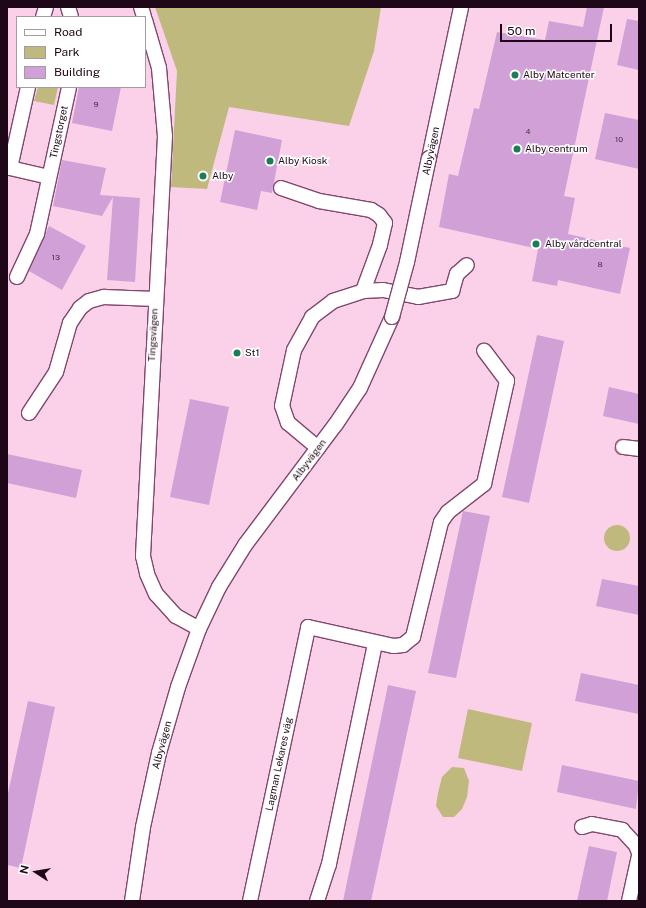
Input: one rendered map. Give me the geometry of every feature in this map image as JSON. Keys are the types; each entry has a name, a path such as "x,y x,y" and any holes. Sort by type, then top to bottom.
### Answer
{"street":[{"name":"Albyvägen","path":"132,901 143,827 160,753 178,687 199,629 219,587 245,545 318,448 360,388 392,317 407,262 461,7"},
{"name":"Tingsvägen","path":"146,23 159,68 164,130 143,556 147,574 156,594 176,616 199,629"},
{"path":"28,88 10,168 49,177"},
{"name":"Tingstorget","path":"17,277 37,234 69,88"},
{"path":"281,188 319,201 372,210 379,215 385,223 382,237 363,291"},
{"path":"318,448 288,423 283,413 282,406 286,375 294,350 312,317 333,302 363,291 383,290 418,296 452,291 457,274 467,265"},
{"path":"29,414 56,372 70,323 80,308 89,301 104,297 155,299"},
{"path":"317,901 329,864 375,643 403,645 413,637 441,522 448,512 484,484 507,381 484,350"},
{"path":"623,447 639,449"},
{"name":"Lagman Lekares väg","path":"250,901 308,627 375,643"},
{"path":"582,827 592,824 622,830 636,845 639,859 629,901"}],"green space":[{"path":"155,7 381,7 374,51 349,126 229,107 207,189 171,187 177,71"},
{"path":"38,88 58,88 54,105 34,101"},
{"path":"617,525 626,529 630,538 626,547 617,551 608,547 604,538 608,529"},
{"path":"468,709 532,723 522,771 458,758"},
{"path":"452,767 464,768 469,781 467,797 462,809 454,817 443,817 436,806 438,793 442,777"}],"building":[{"name":"Alby centrum","path":"587,7 604,7 564,196 575,198 568,234 630,248 620,294 558,280 557,286 532,281 538,249 439,227 449,174 458,176 474,108 479,109 497,32 545,40 549,21 583,27"},
{"path":"627,19 639,21 639,70 617,65"},
{"path":"79,88 121,88 112,131 72,123"},
{"path":"605,113 639,120 639,169 595,159"},
{"path":"235,130 282,140 272,193 261,191 257,210 220,202"},
{"path":"62,160 106,168 100,195 140,198 135,282 107,280 113,197 102,216 53,206"},
{"path":"49,226 86,246 62,290 29,271"},
{"path":"537,335 564,341 529,503 502,497"},
{"path":"609,387 639,394 639,424 603,416"},
{"path":"190,399 229,407 209,505 170,497"},
{"path":"7,454 82,470 76,498 7,483"},
{"path":"463,511 490,516 456,678 428,673"},
{"path":"602,579 639,586 639,615 596,606"},
{"path":"581,673 639,685 639,714 575,701"},
{"path":"388,685 416,691 371,901 343,901"},
{"path":"28,701 55,707 21,868 7,865 7,798"},
{"path":"562,765 639,781 636,809 557,792"},
{"path":"589,846 617,852 607,901 577,901"}],"place":[{"name":"Alby Matcenter","path":"515,75"},
{"name":"Alby centrum","path":"517,149"},
{"name":"Alby Kiosk","path":"270,161"},
{"name":"Alby","path":"203,176"},
{"name":"Alby vårdcentral","path":"536,244"},
{"name":"St1","path":"237,353"}]}
